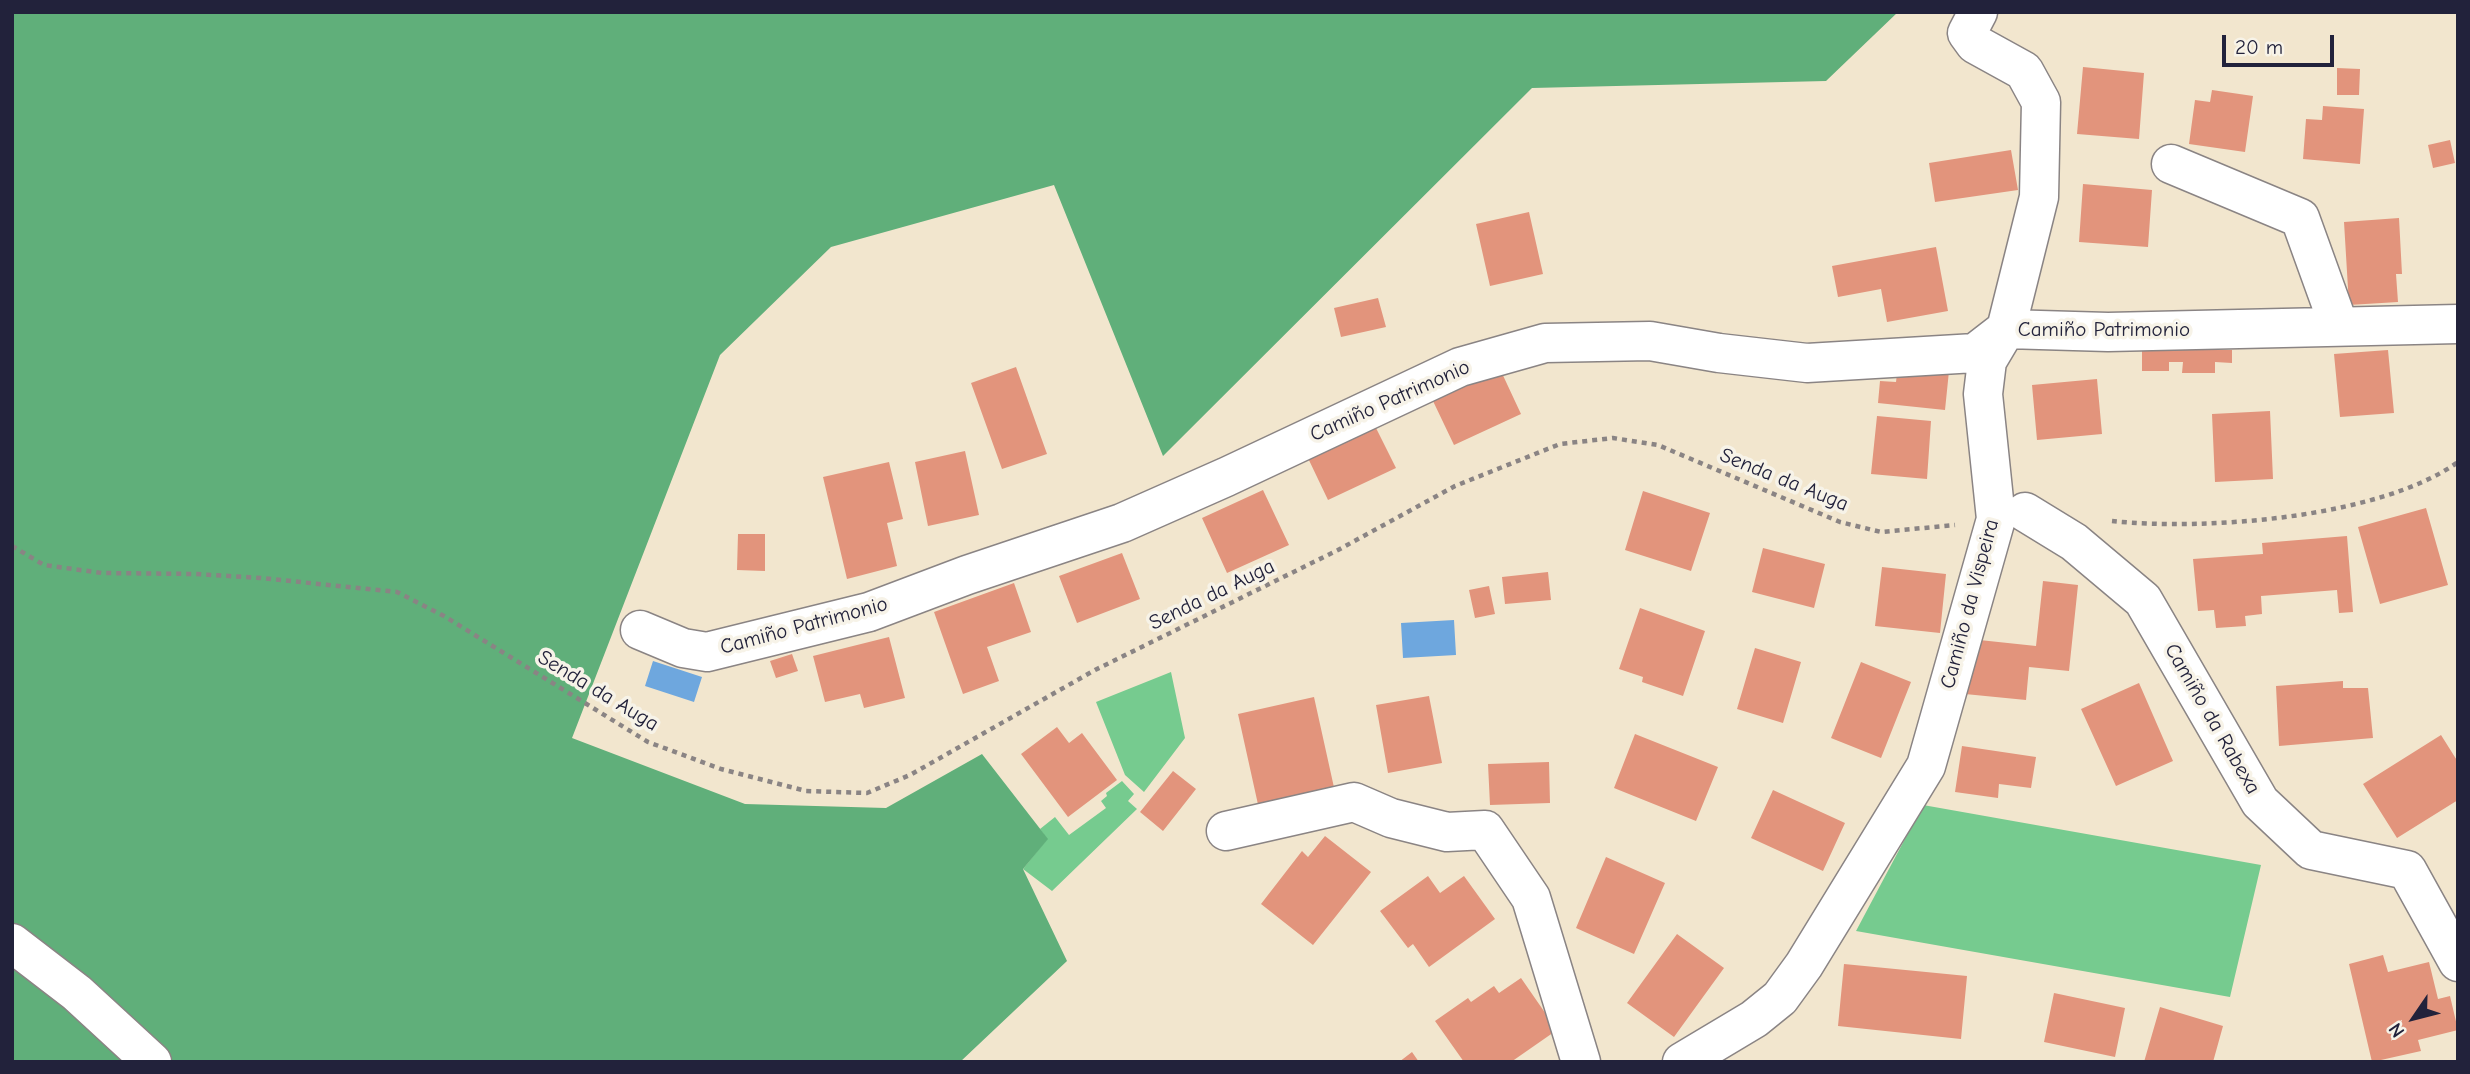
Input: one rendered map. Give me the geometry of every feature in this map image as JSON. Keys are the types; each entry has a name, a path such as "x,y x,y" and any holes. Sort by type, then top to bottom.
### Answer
{"street":[{"name":"Camiño da Vispeira","path":"1682,1062 1754,1019 1780,998 1804,965 1926,766 2011,516 1983,394 1987,361 2006,329 2039,197 2041,102 2024,71 1975,44 1967,33 1978,12"},
{"path":"2171,164 2300,218 2339,326"},
{"name":"Camiño Patrimonio","path":"640,630 683,648 707,652 869,612 967,575 1122,523 1460,367 1545,343 1650,341 1718,354 1807,363 1975,353 2006,329 2108,332 2458,324"},
{"name":"Camiño da Rabexa","path":"2011,516 2074,542 2143,600 2260,802 2311,850 2407,870 2458,962"},
{"path":"1226,831 1353,802 1391,818 1447,832 1485,830 1531,898 1581,1062"},
{"path":"12,943 77,993 152,1062"}],"path":[{"name":"Senda da Auga","path":"12,546 44,565 102,573 261,578 397,593 444,616 648,742 721,769 806,791 867,793 911,775 1094,670 1338,550 1455,486 1560,444 1614,438 1658,445 1840,522 1881,532 2011,516"},
{"path":"2106,521 2146,525 2228,523 2357,505 2417,484 2458,462"}],"green space":[{"path":"12,12 1898,12 1826,81 1532,88 1163,456 1054,185 831,247 720,355 572,738 745,804 886,808 982,754 1048,839 1023,869 1067,961 960,1062 12,1062"},
{"path":"1171,672 1185,738 1144,792 1125,775 1096,702"},
{"path":"1122,781 1134,794 1128,801 1137,809 1052,891 1023,869 1047,839 1040,829 1055,817 1069,835 1106,808 1101,801 1107,796 1106,793"},
{"path":"1923,805 2261,865 2230,997 1856,931"}],"water":[{"path":"1454,620 1456,655 1403,658 1401,623"},
{"path":"653,661 702,677 694,702 645,686"}],"building":[{"path":"2083,67 2144,73 2139,139 2077,134"},
{"path":"2337,68 2360,69 2359,95 2337,95"},
{"path":"2212,90 2253,96 2245,152 2189,144 2195,100 2210,102"},
{"path":"2323,106 2364,109 2360,164 2303,159 2306,119 2322,120"},
{"path":"2450,140 2455,163 2433,168 2428,145"},
{"path":"2011,150 2018,190 1935,202 1929,163"},
{"path":"2083,184 2152,190 2148,247 2079,242"},
{"path":"1529,212 1543,274 1490,286 1476,224"},
{"path":"2399,218 2402,274 2396,274 2398,302 2349,305 2344,222"},
{"path":"1936,247 1948,311 1887,322 1881,289 1838,297 1832,266"},
{"path":"1378,298 1386,327 1341,337 1334,308"},
{"path":"2142,350 2232,350 2232,363 2215,362 2215,373 2182,373 2183,362 2169,362 2169,371 2142,371"},
{"path":"2388,350 2394,413 2340,417 2334,354"},
{"path":"1898,365 1949,371 1945,410 1878,403 1880,381 1896,382"},
{"path":"1016,367 1047,454 1002,469 971,383"},
{"path":"1500,369 1521,414 1454,445 1433,401"},
{"path":"2097,379 2102,434 2037,440 2032,385"},
{"path":"2270,411 2273,479 2215,482 2212,414"},
{"path":"1877,416 1931,421 1927,479 1871,474"},
{"path":"1374,424 1396,468 1328,500 1307,456"},
{"path":"965,451 979,515 928,526 915,462"},
{"path":"889,462 903,519 887,523 897,566 847,579 823,477"},
{"path":"1263,490 1289,545 1227,573 1202,518"},
{"path":"1643,491 1710,513 1691,571 1625,550"},
{"path":"2426,508 2448,585 2380,604 2358,527"},
{"path":"738,534 765,534 765,571 737,570"},
{"path":"2347,536 2353,612 2339,613 2337,590 2261,596 2262,614 2245,616 2246,626 2216,628 2214,610 2198,611 2193,559 2263,554 2262,543"},
{"path":"1763,548 1825,564 1814,608 1752,592"},
{"path":"1122,553 1140,599 1077,623 1059,576"},
{"path":"1882,567 1946,574 1940,633 1875,626"},
{"path":"1548,572 1551,600 1505,604 1502,577"},
{"path":"2043,581 2078,585 2069,671 2029,667 2026,700 1965,694 1970,639 2036,646"},
{"path":"1014,583 1031,632 987,647 999,681 963,694 934,612"},
{"path":"1489,586 1495,614 1475,618 1469,590"},
{"path":"1640,608 1705,631 1683,696 1642,682 1643,677 1619,669"},
{"path":"889,637 905,698 864,708 860,694 825,702 813,656"},
{"path":"1755,648 1801,662 1783,723 1737,709"},
{"path":"792,654 798,671 776,678 770,661"},
{"path":"1861,662 1911,682 1881,758 1831,738"},
{"path":"2343,681 2343,688 2368,688 2373,738 2279,746 2276,686"},
{"path":"2139,683 2173,761 2116,786 2081,709"},
{"path":"1429,696 1442,763 1388,773 1376,705"},
{"path":"1314,697 1335,792 1259,809 1238,714"},
{"path":"1057,727 1069,743 1082,733 1117,780 1068,817 1021,754"},
{"path":"1635,734 1718,767 1696,821 1614,788"},
{"path":"2441,735 2458,762 2458,800 2397,838 2363,784"},
{"path":"1962,746 2036,757 2031,788 1999,784 1998,798 1955,792"},
{"path":"1549,762 1550,803 1490,805 1488,764"},
{"path":"1173,771 1196,789 1163,831 1140,812"},
{"path":"1773,790 1845,823 1823,871 1751,838"},
{"path":"1325,836 1371,872 1313,945 1261,904 1302,851 1308,857"},
{"path":"1606,857 1665,883 1634,954 1576,928"},
{"path":"1428,876 1440,893 1464,876 1495,919 1429,967 1413,944 1408,948 1380,911"},
{"path":"1677,934 1724,968 1674,1037 1627,1003"},
{"path":"2383,955 2388,972 2429,962 2438,999 2450,996 2458,1030 2418,1040 2421,1051 2372,1062 2349,964"},
{"path":"1844,964 1967,976 1961,1039 1838,1026"},
{"path":"1521,978 1557,1030 1511,1062 1464,1062 1435,1021 1468,998 1471,1002 1494,986 1499,993"},
{"path":"2054,993 2125,1008 2115,1057 2044,1042"},
{"path":"2160,1007 2223,1026 2213,1062 2144,1062"},
{"path":"1412,1052 1419,1062 1399,1062"}]}
